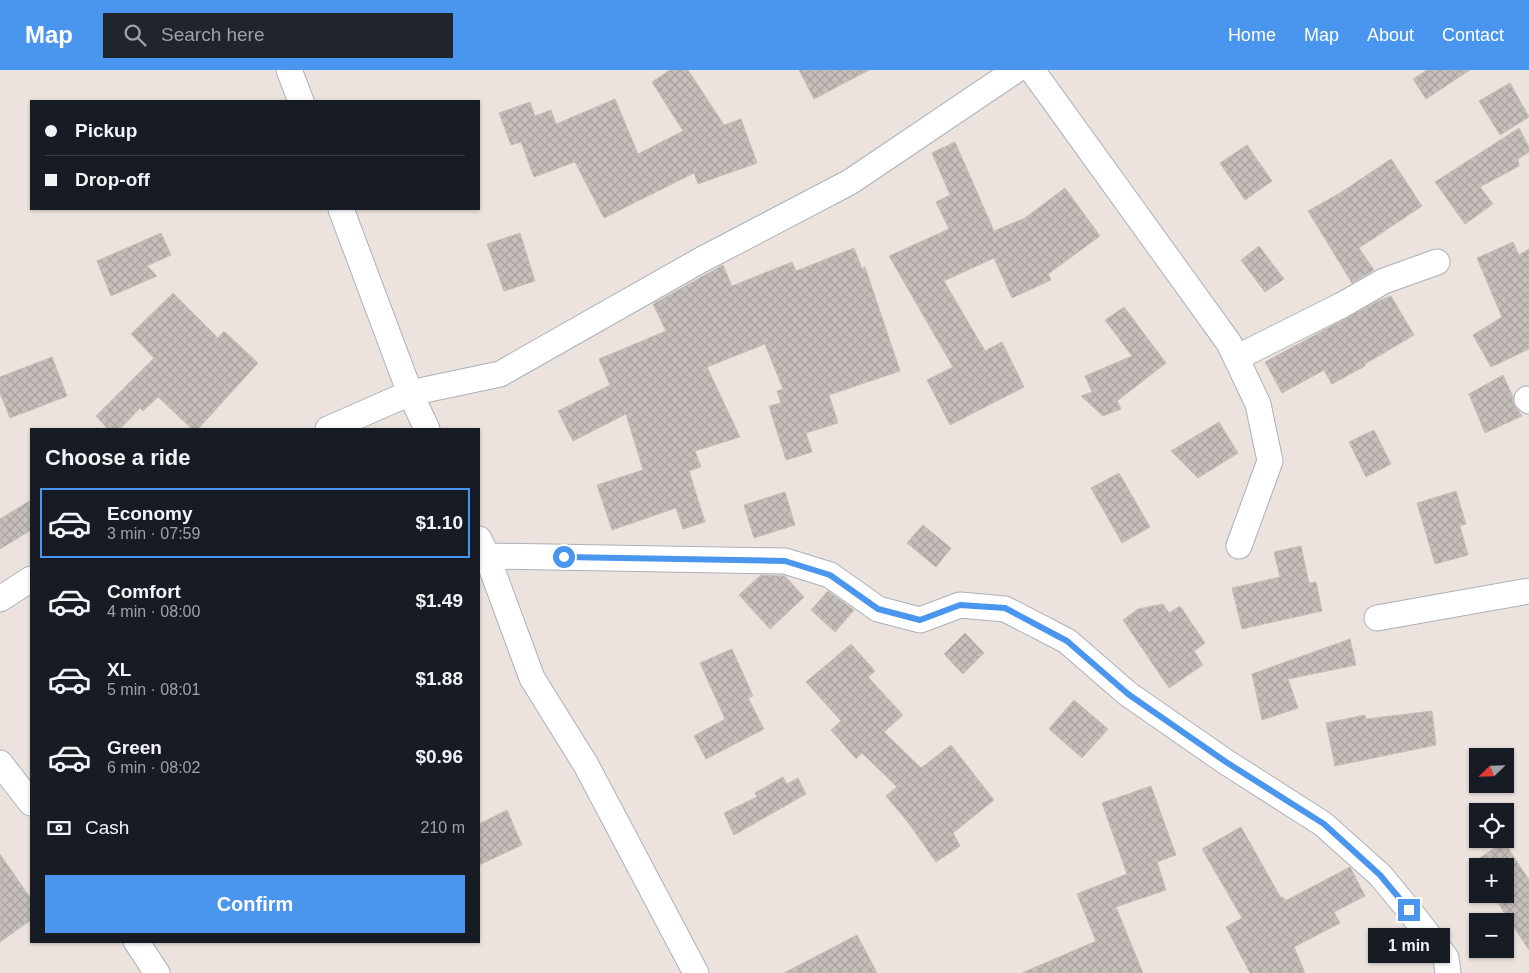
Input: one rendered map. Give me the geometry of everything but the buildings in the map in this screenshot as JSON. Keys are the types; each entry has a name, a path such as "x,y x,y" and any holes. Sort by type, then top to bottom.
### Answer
{"street":[{"path":"289,70 301,100"},
{"path":"330,428 410,393 500,374 702,260 850,182 1016,70"},
{"path":"1032,70 1229,343 1258,404 1270,461 1239,546"},
{"path":"341,210 410,393 427,428"},
{"path":"1236,358 1342,305 1384,281 1437,262"},
{"path":"696,973 586,765 532,678 483,547 785,561 830,575 878,609 920,620 960,605 1005,608 1067,641 1128,694 1226,762 1324,824 1380,875 1446,958 1448,973"},
{"path":"0,599 30,580"},
{"path":"1377,618 1529,591"},
{"path":"0,763 30,802"},
{"path":"137,943 157,973"}],"route":[{"path":"564,557 785,561 830,575 878,609 920,620 960,605 1005,608 1067,641 1128,694 1226,762 1324,824 1380,875 1409,910"}]}
